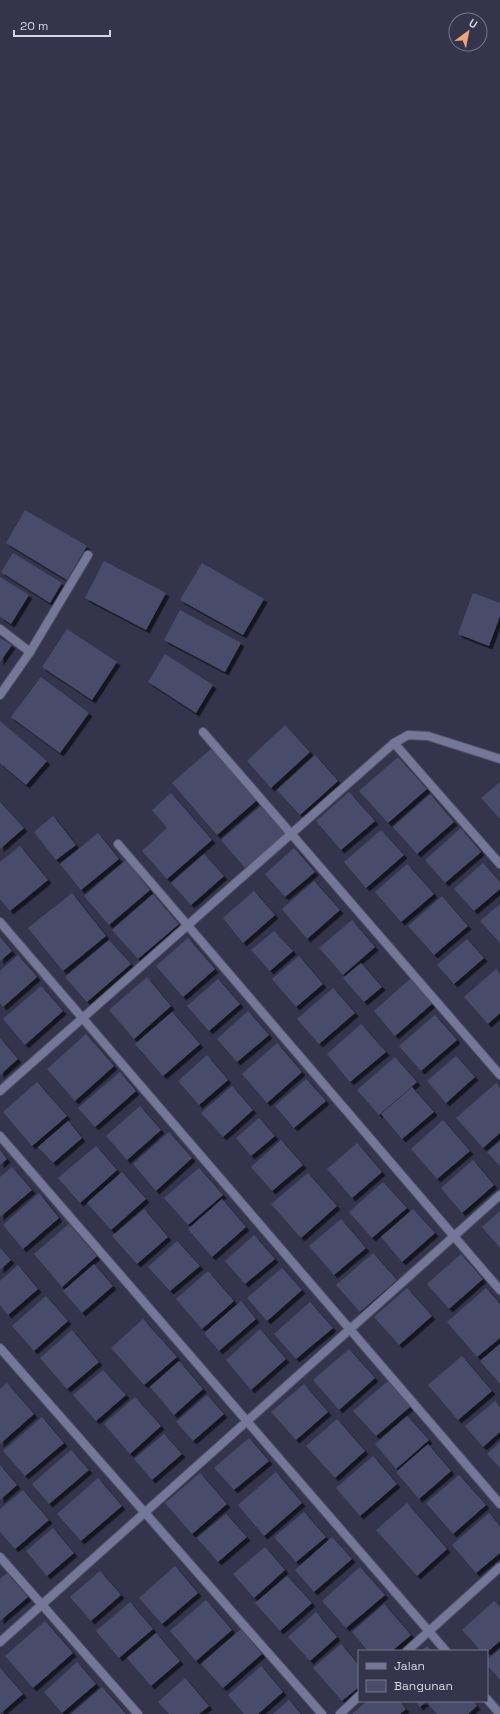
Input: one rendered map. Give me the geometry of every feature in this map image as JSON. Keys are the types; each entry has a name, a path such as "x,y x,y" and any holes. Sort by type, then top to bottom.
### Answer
{"street":[{"path":"0,694 30,652 88,554"},
{"path":"0,629 30,652"},
{"path":"203,732 500,1074"},
{"path":"0,1091 394,743 408,735 428,736 500,759"},
{"path":"394,743 500,864"},
{"path":"118,844 500,1290"},
{"path":"0,922 500,1504"},
{"path":"0,1136 445,1650"},
{"path":"0,1642 500,1195"},
{"path":"0,1348 322,1714"},
{"path":"0,1557 138,1714"},
{"path":"408,1650 428,1630 500,1566"},
{"path":"340,1714 358,1697"},
{"path":"488,1700 500,1714"}],"building":[{"path":"25,510 87,546 67,580 6,543"},
{"path":"13,553 62,583 50,603 1,572"},
{"path":"104,561 166,593 146,630 85,598"},
{"path":"202,563 264,599 243,635 180,600"},
{"path":"0,577 29,595 11,624 0,617"},
{"path":"473,593 500,603 500,616 489,646 458,634"},
{"path":"180,610 241,643 225,672 164,640"},
{"path":"67,629 117,662 92,700 42,667"},
{"path":"0,638 12,645 0,662"},
{"path":"165,654 213,685 196,713 148,682"},
{"path":"41,677 89,713 60,753 11,717"},
{"path":"0,721 47,761 26,785 0,763"},
{"path":"285,725 310,752 271,788 247,761"},
{"path":"212,748 257,800 217,835 172,783"},
{"path":"315,755 338,781 300,815 277,790"},
{"path":"398,757 427,789 388,823 359,791"},
{"path":"500,782 500,819 481,798"},
{"path":"349,792 375,821 341,850 316,821"},
{"path":"171,793 212,840 167,879 142,851 167,828 152,810"},
{"path":"430,794 454,822 417,854 393,827"},
{"path":"0,802 24,828 0,849"},
{"path":"262,805 286,834 245,868 221,840"},
{"path":"53,816 76,845 56,860 34,832"},
{"path":"461,828 481,852 445,883 425,860"},
{"path":"381,830 404,855 366,888 344,862"},
{"path":"98,833 119,859 81,890 60,864"},
{"path":"20,846 48,880 10,911 0,899 0,862"},
{"path":"294,848 315,872 285,897 265,874"},
{"path":"204,854 224,876 191,905 171,883"},
{"path":"126,860 150,890 109,925 84,896"},
{"path":"483,863 500,882 500,889 474,911 454,889"},
{"path":"407,864 434,894 401,922 375,892"},
{"path":"314,881 340,910 307,939 282,909"},
{"path":"254,891 275,915 243,943 223,918"},
{"path":"72,893 106,936 63,971 28,928"},
{"path":"153,894 179,924 138,959 112,930"},
{"path":"442,896 468,926 434,955 408,926"},
{"path":"500,904 500,943 480,921"},
{"path":"352,920 375,947 343,975 319,948"},
{"path":"274,931 293,951 270,971 251,950"},
{"path":"0,937 12,951 0,961"},
{"path":"188,938 215,969 183,997 156,966"},
{"path":"467,939 484,958 454,984 437,965"},
{"path":"109,940 131,964 87,1002 65,977"},
{"path":"18,955 37,977 3,1007 0,1003 0,971"},
{"path":"299,956 323,984 296,1007 272,979"},
{"path":"361,963 382,987 364,1002 343,978"},
{"path":"496,969 500,974 500,1013 488,1024 464,997"},
{"path":"147,977 171,1006 134,1039 109,1010"},
{"path":"411,978 433,1003 395,1036 374,1011"},
{"path":"218,979 240,1004 209,1031 187,1006"},
{"path":"41,986 63,1011 25,1045 3,1019"},
{"path":"333,988 355,1013 319,1044 297,1019"},
{"path":"248,1011 269,1035 237,1062 217,1039"},
{"path":"172,1012 200,1044 163,1076 135,1044"},
{"path":"435,1015 457,1040 421,1071 399,1046"},
{"path":"361,1024 386,1052 350,1082 327,1054"},
{"path":"86,1034 114,1066 75,1101 47,1069"},
{"path":"0,1038 18,1059 0,1075"},
{"path":"277,1043 302,1072 267,1103 242,1074"},
{"path":"207,1055 228,1080 199,1105 178,1081"},
{"path":"456,1056 475,1077 446,1103 427,1081"},
{"path":"395,1057 417,1082 379,1115 357,1090"},
{"path":"120,1072 136,1091 95,1127 78,1108"},
{"path":"306,1079 326,1101 294,1128 275,1106"},
{"path":"37,1082 67,1116 32,1146 3,1112"},
{"path":"496,1083 500,1088 500,1133 483,1148 456,1118"},
{"path":"232,1086 253,1110 223,1137 201,1113"},
{"path":"412,1087 434,1112 402,1139 381,1114"},
{"path":"140,1106 161,1130 127,1160 106,1136"},
{"path":"259,1118 275,1136 251,1156 236,1138"},
{"path":"443,1120 470,1151 437,1179 411,1149"},
{"path":"68,1121 82,1138 53,1163 38,1147"},
{"path":"169,1132 192,1158 156,1191 133,1164"},
{"path":"281,1140 303,1165 272,1191 251,1167"},
{"path":"500,1141 500,1166 487,1152"},
{"path":"357,1143 382,1172 352,1198 327,1169"},
{"path":"96,1146 117,1170 80,1203 58,1178"},
{"path":"0,1150 7,1159 0,1165"},
{"path":"473,1160 494,1185 462,1213 441,1188"},
{"path":"12,1167 32,1190 0,1217 0,1177"},
{"path":"199,1168 223,1195 188,1225 164,1198"},
{"path":"122,1172 146,1199 111,1230 87,1203"},
{"path":"308,1173 337,1206 301,1238 271,1204"},
{"path":"383,1182 407,1208 372,1238 349,1212"},
{"path":"39,1193 59,1218 23,1249 3,1225"},
{"path":"222,1199 246,1227 212,1257 188,1229"},
{"path":"144,1209 168,1237 137,1264 112,1236"},
{"path":"413,1209 435,1233 402,1262 381,1237"},
{"path":"500,1211 500,1248 482,1227"},
{"path":"341,1219 366,1248 334,1275 309,1246"},
{"path":"69,1224 97,1256 62,1287 34,1254"},
{"path":"254,1235 275,1259 245,1284 225,1261"},
{"path":"177,1241 200,1266 170,1291 148,1267"},
{"path":"0,1248 11,1260 0,1270"},
{"path":"373,1253 397,1280 360,1312 336,1285"},
{"path":"461,1254 483,1279 449,1309 427,1284"},
{"path":"94,1264 113,1286 82,1313 63,1291"},
{"path":"18,1265 38,1289 8,1315 0,1305 0,1281"},
{"path":"282,1268 302,1290 267,1321 247,1298"},
{"path":"208,1271 234,1301 202,1329 176,1299"},
{"path":"407,1288 432,1316 399,1345 374,1317"},
{"path":"486,1288 500,1304 500,1338 477,1357 447,1322"},
{"path":"46,1296 68,1321 34,1351 12,1326"},
{"path":"241,1301 256,1319 219,1351 204,1333"},
{"path":"310,1302 333,1328 296,1359 274,1334"},
{"path":"143,1319 177,1357 144,1385 111,1348"},
{"path":"260,1329 286,1359 251,1390 226,1360"},
{"path":"72,1330 99,1362 67,1389 40,1358"},
{"path":"500,1344 500,1384 480,1361"},
{"path":"349,1349 375,1378 339,1410 313,1380"},
{"path":"462,1356 492,1391 458,1420 428,1385"},
{"path":"179,1361 203,1389 174,1415 150,1387"},
{"path":"103,1370 126,1395 96,1421 73,1395"},
{"path":"388,1381 410,1407 376,1436 353,1411"},
{"path":"7,1383 34,1414 0,1444 0,1389"},
{"path":"304,1384 328,1412 296,1440 271,1412"},
{"path":"207,1395 224,1414 193,1441 176,1422"},
{"path":"135,1397 161,1426 130,1454 104,1424"},
{"path":"495,1401 500,1407 500,1432 483,1447 465,1426"},
{"path":"407,1416 429,1440 396,1469 375,1444"},
{"path":"42,1417 64,1443 25,1476 3,1451"},
{"path":"337,1419 365,1451 335,1478 306,1446"},
{"path":"164,1434 182,1454 152,1480 134,1459"},
{"path":"249,1438 269,1461 234,1490 214,1468"},
{"path":"500,1442 500,1468 487,1454"},
{"path":"428,1444 451,1471 419,1499 396,1472"},
{"path":"71,1450 89,1470 49,1504 32,1484"},
{"path":"373,1456 397,1484 360,1516 336,1488"},
{"path":"0,1465 17,1485 0,1500"},
{"path":"276,1472 302,1503 264,1536 238,1505"},
{"path":"200,1473 227,1504 192,1534 165,1503"},
{"path":"459,1475 486,1505 453,1534 426,1503"},
{"path":"98,1478 122,1506 81,1541 57,1514"},
{"path":"23,1490 49,1520 15,1549 0,1532 0,1509"},
{"path":"407,1503 447,1549 417,1576 376,1530"},
{"path":"304,1512 326,1537 296,1562 274,1537"},
{"path":"489,1513 500,1526 500,1553 476,1573 452,1545"},
{"path":"226,1514 247,1537 218,1562 197,1538"},
{"path":"53,1528 74,1553 47,1576 26,1551"},
{"path":"332,1537 352,1559 314,1592 295,1570"},
{"path":"265,1547 285,1570 254,1598 233,1574"},
{"path":"175,1566 198,1593 162,1624 139,1598"},
{"path":"360,1567 385,1595 346,1628 322,1601"},
{"path":"100,1571 121,1595 91,1621 70,1597"},
{"path":"7,1573 28,1597 0,1621 0,1579"},
{"path":"287,1576 312,1603 280,1631 255,1603"},
{"path":"206,1600 232,1630 196,1661 170,1631"},
{"path":"494,1601 500,1607 500,1641 488,1651 480,1650 462,1630"},
{"path":"130,1602 153,1629 119,1658 96,1631"},
{"path":"384,1604 411,1635 393,1650 367,1650 352,1632"},
{"path":"316,1612 337,1637 310,1661 288,1637"},
{"path":"45,1621 73,1653 33,1688 5,1656"},
{"path":"241,1629 262,1654 223,1688 201,1664"},
{"path":"156,1633 180,1661 151,1686 127,1658"},
{"path":"341,1644 358,1664 358,1688 342,1701 313,1668"},
{"path":"427,1646 431,1650 422,1650"},
{"path":"500,1649 500,1680 488,1666 488,1659"},
{"path":"77,1662 96,1684 62,1713 44,1692"},
{"path":"261,1666 283,1692 258,1714 244,1714 228,1695"},
{"path":"0,1668 23,1694 0,1714"},
{"path":"185,1678 209,1706 199,1714 169,1714 158,1702"},
{"path":"102,1687 126,1714 71,1714"},
{"path":"289,1700 301,1714 273,1714"},
{"path":"366,1702 400,1702 406,1709 400,1714 352,1714"},
{"path":"416,1702 426,1702 420,1707"},
{"path":"431,1702 474,1702 477,1706 468,1714 437,1714 428,1704"}]}
